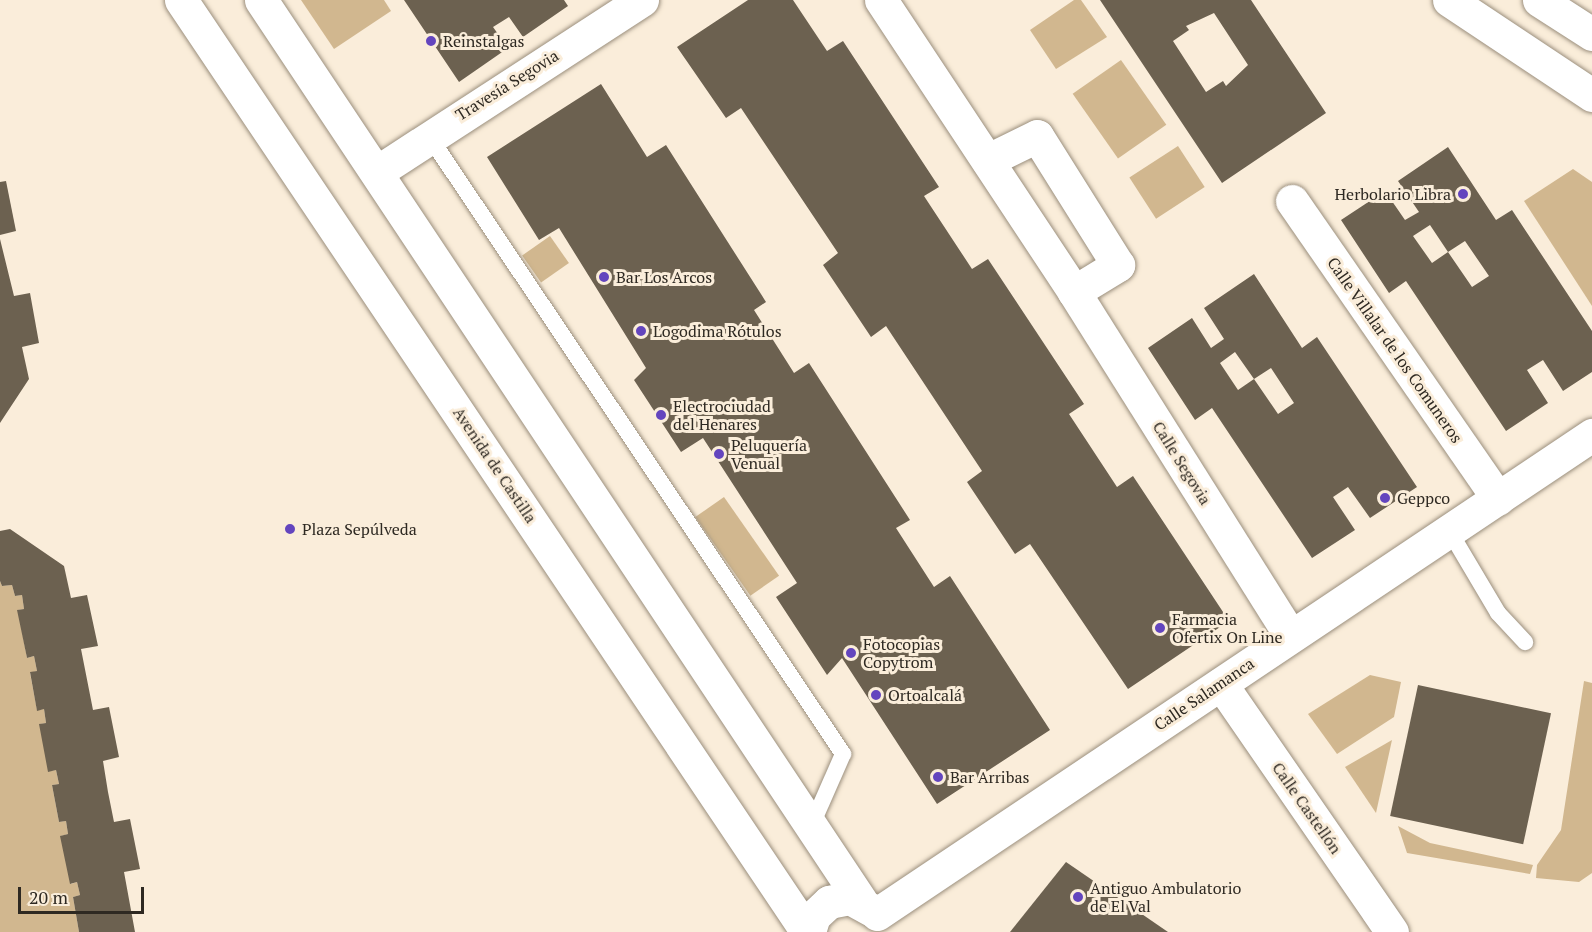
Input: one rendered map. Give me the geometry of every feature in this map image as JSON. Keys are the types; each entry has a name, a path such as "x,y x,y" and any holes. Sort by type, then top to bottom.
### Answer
{"street":[{"name":"Avenida de Castilla","path":"181,0 808,932"},
{"path":"261,0 811,827 877,922"},
{"name":"Calle Segovia","path":"881,0 1074,292 1290,635"},
{"path":"1449,0 1592,94"},
{"path":"1539,0 1592,34"},
{"name":"Travesía Segovia","path":"377,172 429,136 640,1"},
{"path":"988,160 1037,136 1118,265 1074,292"},
{"name":"Calle Villalar de los Comuneros","path":"1292,201 1498,499"},
{"name":"Calle Salamanca","path":"877,922 1290,635 1450,532 1592,435"},
{"name":"Calle Castellón","path":"1221,684 1392,932"},
{"name":"Avenida de Castilla","path":"808,932 814,916 829,902 877,922"}],"lane":[{"path":"429,136 843,754 811,827"},
{"path":"1450,532 1498,613 1524,642"}],"shaded area":[{"path":"301,0 384,0 391,11 334,49"},
{"path":"1074,0 1081,0 1107,37 1056,69 1030,30"},
{"path":"1121,60 1166,125 1118,159 1073,94"},
{"path":"1178,146 1205,187 1156,219 1129,178"},
{"path":"1573,169 1592,182 1592,306 1524,201"},
{"path":"550,236 569,263 541,283 522,256"},
{"path":"724,497 779,576 750,596 695,517"},
{"path":"0,581 2,586 12,585 15,596 22,595 24,609 18,610 27,658 34,656 37,671 30,673 37,710 44,709 46,723 40,724 49,771 56,770 59,784 52,785 59,822 66,821 68,834 61,836 71,884 77,882 80,895 73,897 79,932 0,932"},
{"path":"1370,675 1401,682 1394,717 1337,754 1308,714"},
{"path":"1584,681 1592,683 1592,873 1579,882 1536,878 1537,865 1561,830"},
{"path":"1392,740 1376,813 1345,767"},
{"path":"1398,826 1430,843 1533,865 1530,874 1407,853"}],"building":[{"path":"404,0 564,0 568,6 523,37 509,17 493,27 508,48 459,82"},
{"path":"748,0 793,0 827,51 843,41 939,187 924,196 972,269 988,259 1084,404 1069,414 1117,487 1133,476 1229,621 1128,689 1030,544 1015,554 967,482 982,471 886,326 871,337 823,265 838,253 741,108 726,118 677,47"},
{"path":"1100,0 1251,0 1326,113 1222,183","holes":["1214,13 1248,65 1226,86 1223,81 1206,92 1173,41 1189,30 1186,26"]},
{"path":"601,84 647,157 666,145 766,302 754,310 794,373 809,363 910,520 896,528 934,587 950,576 1050,730 937,804 842,658 827,675 776,597 797,583 703,438 681,452 634,380 646,368 559,228 539,240 487,157"},
{"path":"1448,147 1496,220 1512,210 1592,331 1592,372 1563,391 1543,360 1527,370 1548,403 1506,431 1406,281 1389,293 1341,220 1385,191 1405,220 1419,212 1398,181","holes":["1430,225 1448,252 1432,263 1413,236","1465,241 1489,276 1472,287 1448,252"]},
{"path":"6,181 16,231 0,235 0,182"},
{"path":"0,239 14,296 30,293 39,343 22,347 29,379 0,423"},
{"path":"1254,274 1302,348 1317,337 1417,487 1370,518 1348,487 1333,497 1355,530 1312,558 1212,408 1195,420 1148,348 1192,318 1211,348 1224,339 1204,308","holes":["1235,352 1254,379 1238,390 1220,363","1271,368 1294,403 1278,414 1254,379"]},
{"path":"10,529 64,566 71,598 87,595 98,646 81,649 93,710 109,707 119,757 103,761 108,792 114,822 130,819 140,869 124,872 135,932 79,932 73,897 80,895 77,882 70,884 60,836 68,834 66,821 59,822 52,785 59,784 56,770 48,772 39,724 46,723 44,709 37,711 30,672 37,671 34,656 27,658 17,610 24,609 22,595 15,596 12,585 2,586 0,581 0,531"},
{"path":"1418,685 1551,713 1523,844 1390,816"},
{"name":"Antiguo Ambulatorio de El Val","path":"1066,862 1168,932 1010,932"}],"place":[{"name":"Reinstalgas","path":"431,41"},
{"name":"Herbolario Libra","path":"1463,194"},
{"name":"Bar Los Arcos","path":"604,277"},
{"name":"Logodima Rótulos","path":"641,331"},
{"name":"Electrociudad del Henares","path":"661,415"},
{"name":"Peluquería Venual","path":"719,454"},
{"name":"Geppco","path":"1385,498"},
{"name":"Plaza Sepúlveda","path":"290,529"},
{"name":"Farmacia Ofertix On Line","path":"1160,628"},
{"name":"Fotocopias Copytrom","path":"851,653"},
{"name":"Ortoalcalá","path":"876,695"},
{"name":"Bar Arribas","path":"938,777"},
{"name":"Antiguo Ambulatorio de El Val","path":"1078,897"}]}
